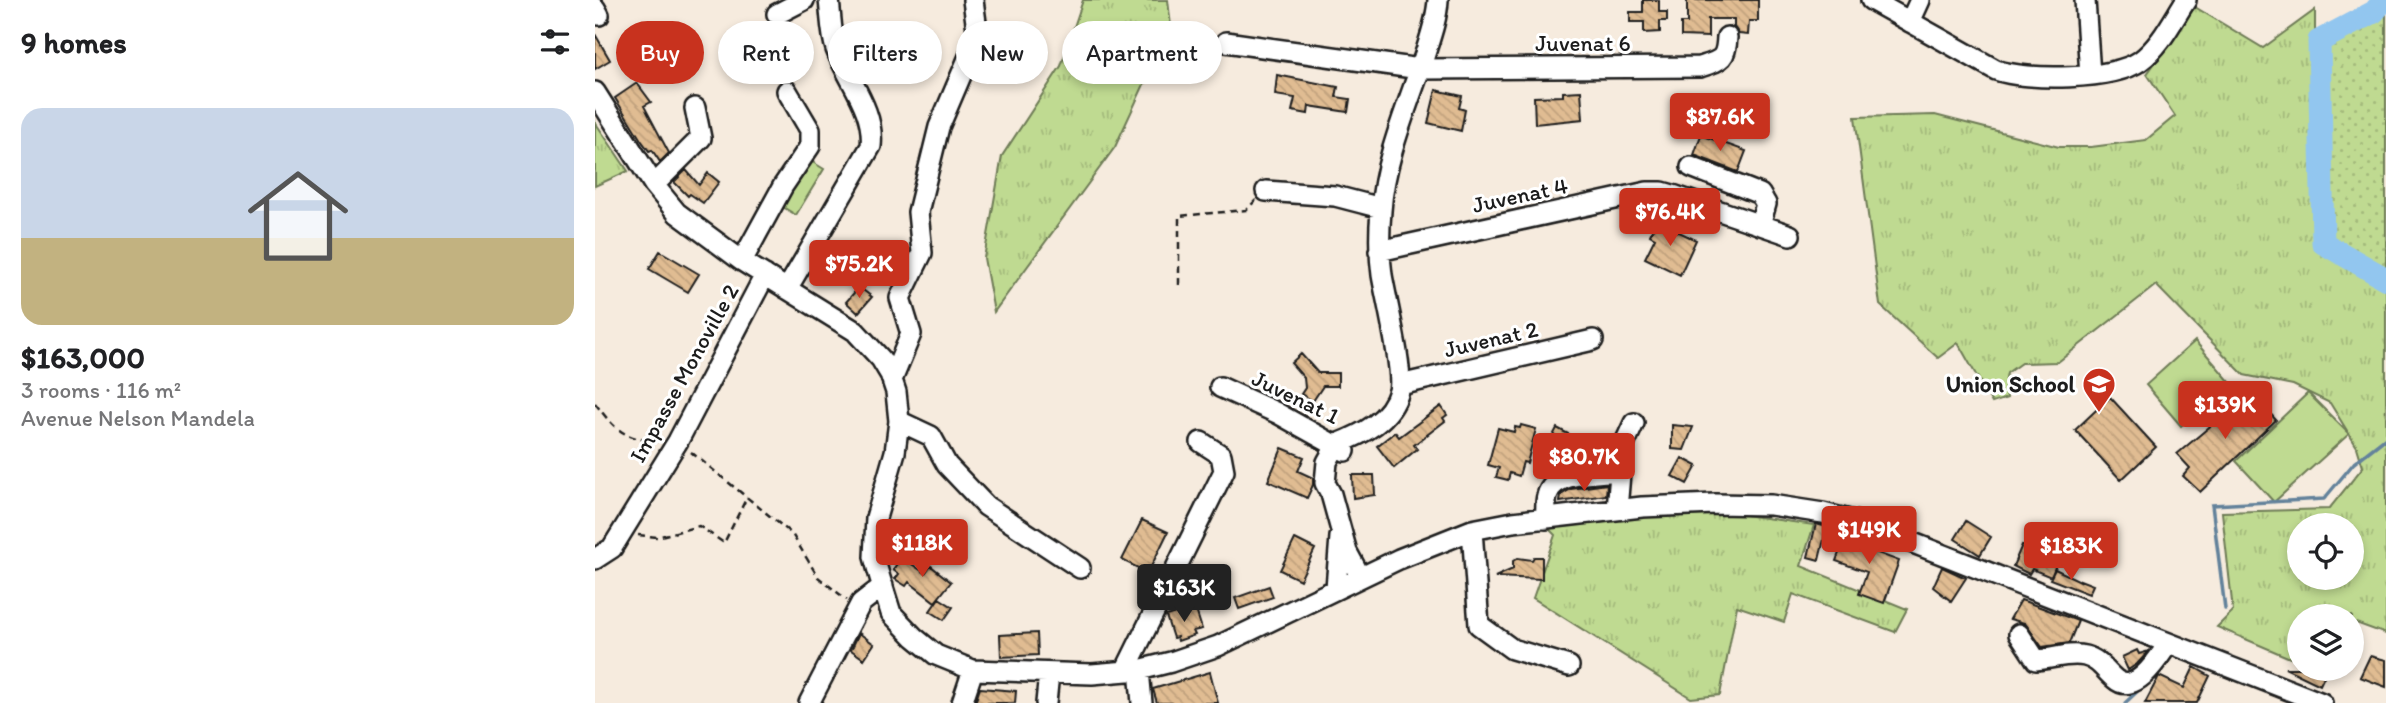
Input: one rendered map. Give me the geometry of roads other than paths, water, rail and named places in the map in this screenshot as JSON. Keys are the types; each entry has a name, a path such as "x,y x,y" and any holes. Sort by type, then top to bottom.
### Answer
{"street":[{"path":"777,14 804,0"},
{"path":"787,289 871,146 873,130 836,48 829,0"},
{"path":"892,380 911,334 900,298 922,253 918,212 932,154 946,106 974,45 977,30 973,0"},
{"path":"1360,576 1347,552 1331,494 1343,449 1383,418 1394,404 1400,385 1379,251 1381,208 1384,179 1433,26 1438,0"},
{"path":"1871,0 1996,70 2012,75 2090,75 2130,67 2153,49 2186,0"},
{"path":"1910,22 1920,0"},
{"path":"2085,0 2090,75"},
{"name":"Juvenat 6","path":"1420,69 1699,67 1720,61 1726,52 1727,37"},
{"path":"1226,42 1420,69"},
{"path":"742,261 783,186 810,146 810,130 787,91"},
{"path":"595,92 677,213 742,261 855,331 881,359 892,380 899,421 895,452 876,518 874,557 891,613 936,655 973,670 1049,673 1132,671 1217,646 1360,576 1472,530 1642,507 1771,505 1823,513 1862,523 2322,703"},
{"path":"655,184 701,138 695,108"},
{"path":"1691,167 1760,194 1766,204 1760,225"},
{"path":"1266,191 1335,196 1381,208"},
{"name":"Juvenat 4","path":"1379,251 1647,192 1676,196 1790,235"},
{"name":"Impasse Monoville 2","path":"595,559 612,548 678,441 765,275"},
{"name":"Juvenat 2","path":"1400,385 1593,340"},
{"name":"Juvenat 1","path":"1220,387 1277,413 1343,449"},
{"path":"899,421 931,436 947,465 986,506 1080,568"},
{"path":"1617,510 1622,449 1634,423"},
{"path":"1142,703 1132,671 1224,471 1221,455 1202,442"},
{"path":"1546,519 1546,497 1551,486 1559,479 1619,471"},
{"path":"1472,530 1479,625 1512,649 1569,666"},
{"path":"1336,588 1340,532"},
{"path":"809,703 857,609 883,586"},
{"path":"2019,634 2036,660 2084,655 2100,662 2116,681 2121,683 2133,682 2144,675 2168,644"},
{"path":"962,703 973,670"},
{"path":"1046,703 1049,673"}],"waterway":[{"path":"2384,0 2374,12 2319,41 2323,243 2386,279"},
{"path":"2225,609 2212,505 2324,499 2354,463 2386,438"},
{"path":"2125,703 2141,688"}],"place":[{"name":"Union School","path":"2099,414"}]}
